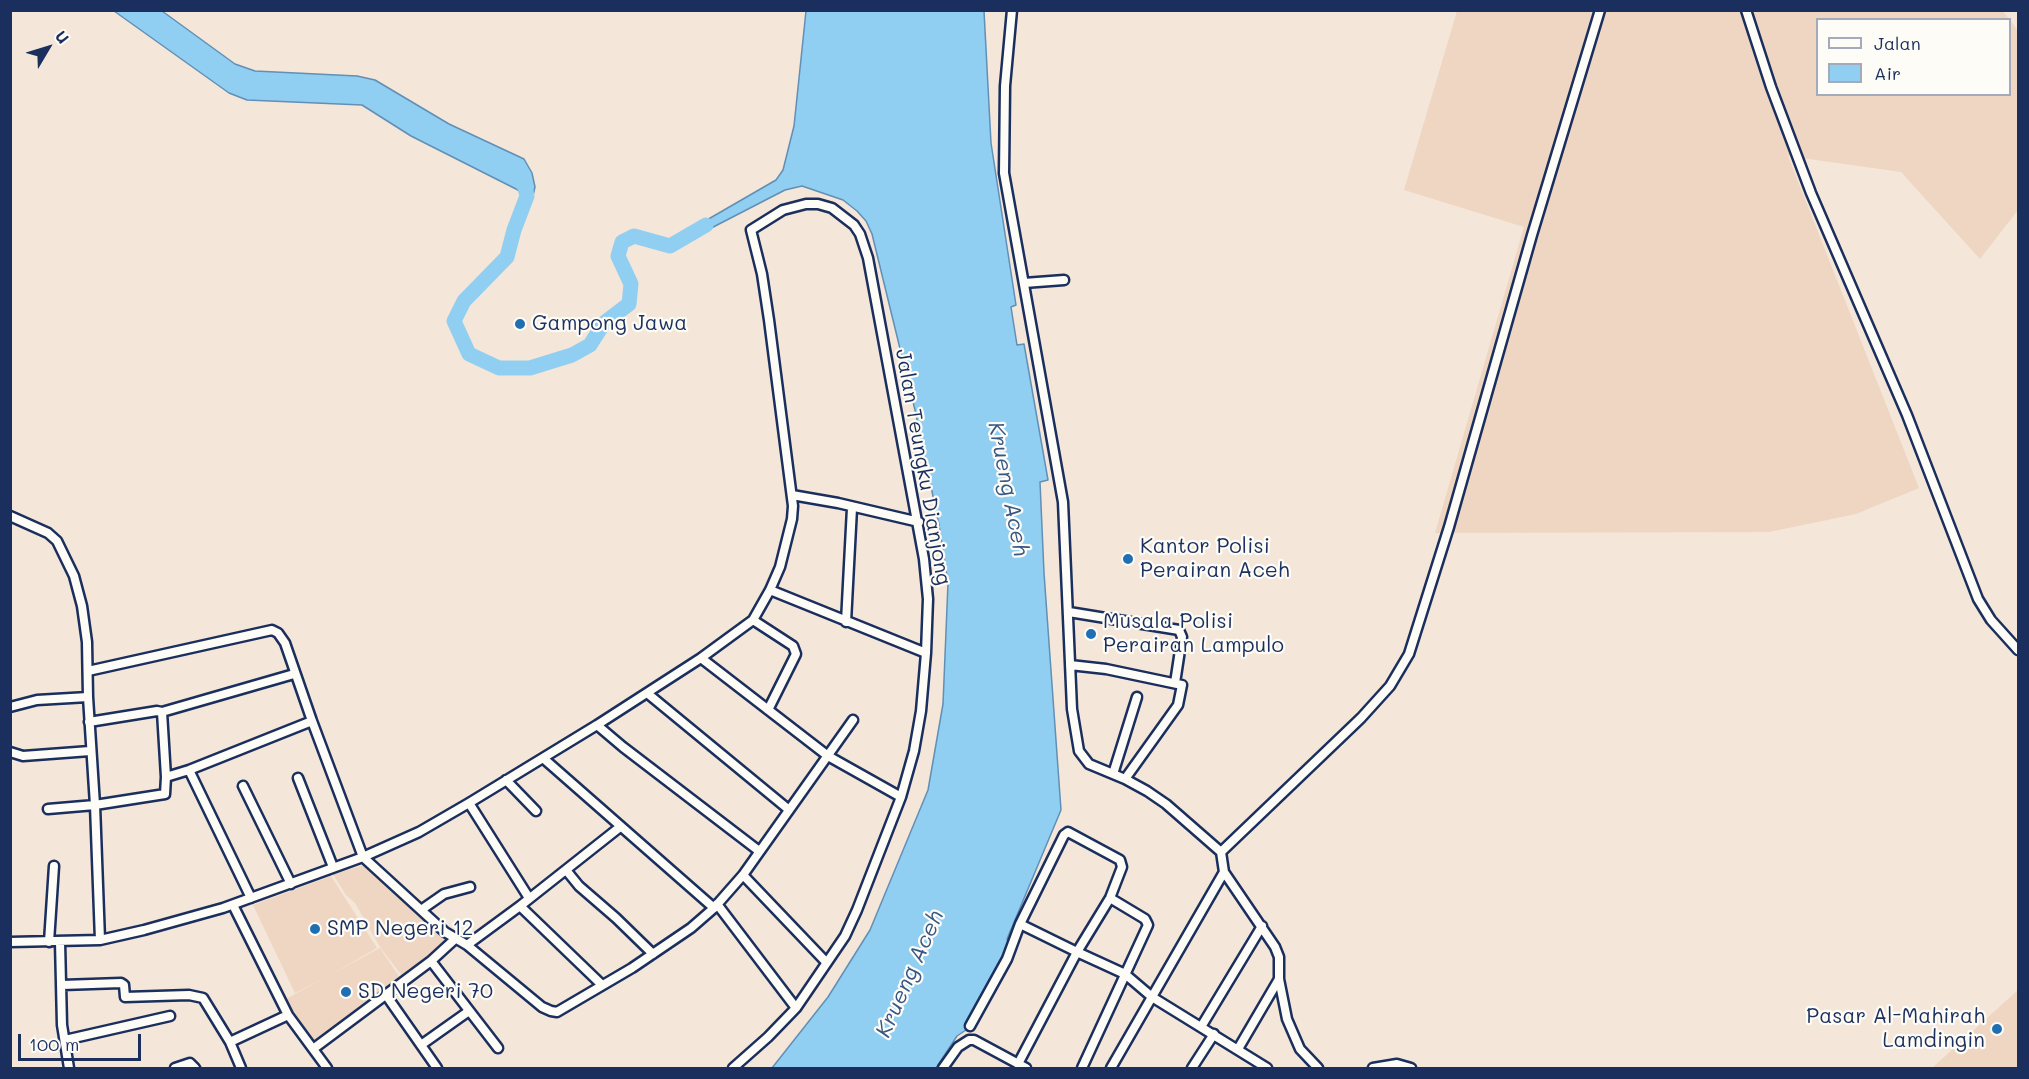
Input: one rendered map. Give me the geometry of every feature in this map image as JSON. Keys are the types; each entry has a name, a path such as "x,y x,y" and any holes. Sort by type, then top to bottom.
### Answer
{"street":[{"path":"1011,10 1005,86 1004,173 1063,502 1074,726 1081,755 1089,764 1125,779 1156,796 1221,852 1224,872 1275,947 1287,1019 1300,1049 1312,1067"},
{"path":"1221,852 1362,718 1390,686 1409,654 1449,527 1532,235 1600,10"},
{"path":"1746,10 1771,87 1811,192 1906,415 1978,599 1991,620 2019,650"},
{"name":"Jalan Teungku Dianjong","path":"733,1068 796,1008 845,936 901,797 918,731 926,654 926,578 919,522 868,258 860,234 843,215 832,208 818,204 806,204 783,210 751,230 760,265 769,320 792,495"},
{"path":"1024,283 1064,280"},
{"path":"10,942 100,940 144,930 233,905 363,857 419,832 597,725 701,658 753,620 780,567 792,519 792,495 919,522"},
{"path":"846,622 852,508"},
{"path":"10,516 48,533 57,541 74,576 82,606 87,642 87,697 95,805 100,940"},
{"path":"770,590 926,654"},
{"path":"1069,612 1179,630 1182,637 1175,683"},
{"path":"753,620 793,646 796,654 768,710"},
{"path":"88,671 272,630 278,633 285,643 294,674 363,857 455,939 467,945 542,1007 551,1011 557,1011 653,954 691,928 716,906 759,852 788,808 853,720"},
{"path":"701,658 828,756 901,797"},
{"path":"1070,665 1106,669 1182,685 1178,705 1125,779"},
{"path":"89,722 156,711 162,712 294,674"},
{"path":"647,693 788,808"},
{"path":"10,707 37,700 87,697"},
{"path":"1113,774 1137,697"},
{"path":"48,809 163,795 166,791 166,777 162,712"},
{"path":"166,777 312,721"},
{"path":"597,725 759,852"},
{"path":"10,752 23,756 90,751"},
{"path":"543,758 620,827 716,906 796,1008"},
{"path":"189,770 251,898"},
{"path":"298,778 333,867"},
{"path":"506,780 536,811"},
{"path":"243,786 291,884"},
{"path":"469,803 529,898"},
{"path":"467,945 620,827"},
{"path":"944,1068 958,1047 969,1040 974,1040 1022,1066 1077,952 1110,898 1122,867 1120,860 1070,832 1066,833 1020,924 1006,959 970,1026"},
{"path":"49,942 54,866"},
{"path":"566,870 579,886 653,954"},
{"path":"1111,1068 1224,872"},
{"path":"742,875 826,962"},
{"path":"421,910 444,894 470,887"},
{"path":"1082,1068 1148,922 1110,898"},
{"path":"233,905 288,1015 327,1068"},
{"path":"520,906 602,985"},
{"path":"1020,924 1125,974 1152,997 1238,1049 1262,1067"},
{"path":"1201,1027 1262,926"},
{"path":"313,1049 431,961 455,939"},
{"path":"60,942 62,1026 69,1068"},
{"path":"431,961 498,1048"},
{"path":"1238,1049 1279,979"},
{"path":"62,985 121,982 124,985 125,997 189,995 198,997 208,1004 230,1042 241,1068"},
{"path":"386,995 437,1068"},
{"path":"421,1045 470,1011"},
{"path":"230,1042 288,1015"},
{"path":"65,1040 170,1016"},
{"path":"1192,1068 1214,1034"},
{"path":"175,1068 190,1063 195,1068"},
{"path":"1373,1068 1397,1065 1411,1068"}],"shaded area":[{"path":"2002,10 2008,18 1816,18 1816,96 2011,96 2011,21 2018,31 2018,210 1980,259 1901,172 1788,156 1919,488 1856,514 1769,532 1435,533 1524,227 1404,190 1457,11"},
{"path":"368,864 450,944 403,977 380,947 355,903 346,895 333,874"},
{"path":"331,876 377,948 330,975 380,948 404,984 317,1047 293,1016 284,1000 328,976 295,993 253,905"},
{"name":"Pasar Al-Mahirah Lamdingin","path":"2018,990 2018,1068 1932,1068"}],"water":[{"path":"114,11 162,11 235,64 255,71 357,76 375,80 449,124 524,159 532,173 535,187 532,200 516,189 411,136 362,105 247,100 229,93"},
{"name":"Krueng Aceh","path":"806,11 984,11 991,143 1016,305 1011,307 1017,345 1024,344 1048,480 1040,482 1044,573 1061,810 1007,939 1010,948 966,1030 957,1036 936,1068 772,1068 828,997 870,930 928,790 943,704 948,583 939,525 915,410 872,234 866,221 843,200 802,186 785,190 690,239 686,232 776,180 783,170 794,126"}],"waterway":[{"path":"520,179 523,180 527,196 507,257 464,301 454,321 469,354 499,368 530,368 572,355 590,345 604,323 629,304 631,284 618,256 622,242 634,236 670,246 706,225"}],"place":[{"name":"Gampong Jawa","path":"520,324"},
{"name":"Kantor Polisi Perairan Aceh","path":"1128,559"},
{"name":"Musala Polisi Perairan Lampulo","path":"1091,634"},
{"name":"SMP Negeri 12","path":"315,929"},
{"name":"SD Negeri 70","path":"346,992"},
{"name":"Pasar Al-Mahirah Lamdingin","path":"1997,1029"}]}
